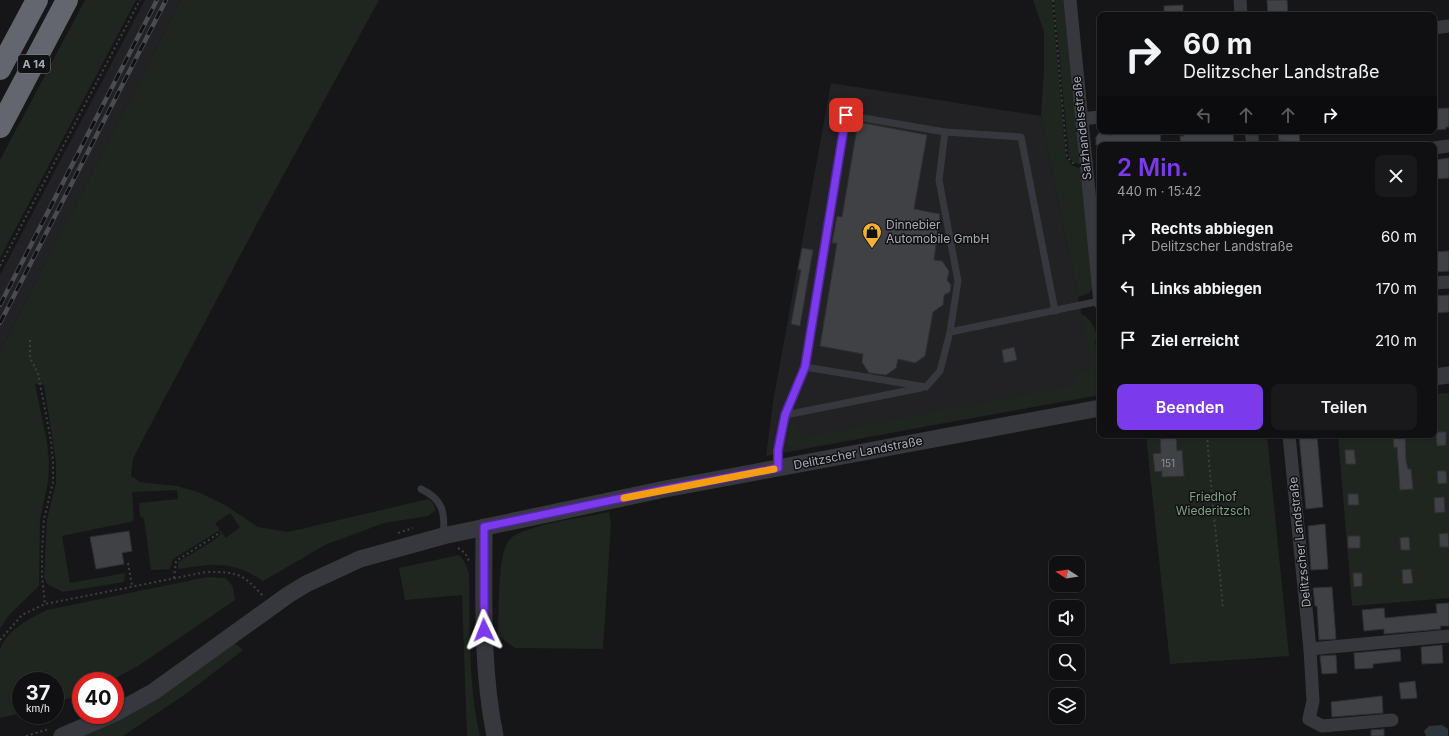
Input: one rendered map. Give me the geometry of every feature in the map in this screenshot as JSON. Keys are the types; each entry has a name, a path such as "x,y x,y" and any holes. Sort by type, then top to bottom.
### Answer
{"highway":[{"name":"A 14","path":"0,69 37,0"},
{"name":"A 14","path":"0,127 67,0"}],"street":[{"name":"Salzhandelsstraße","path":"1070,0 1086,165 1096,219 1097,240"},
{"path":"1240,0 1241,12"},
{"path":"1437,28 1449,26"},
{"path":"1081,119 1097,118"},
{"path":"1437,148 1449,146"},
{"path":"1437,283 1449,282"},
{"path":"1437,377 1449,376"},
{"name":"Delitzscher Landstraße","path":"124,708 153,692 271,606 306,584 360,559 443,536 665,489 1097,409"},
{"name":"Delitzscher Landstraße","path":"1289,438 1310,649 1313,701 1308,719 1322,726 1392,720"},
{"path":"484,527 484,616 487,688 495,736"},
{"path":"1310,649 1449,636"},
{"path":"62,736 90,724"}],"lane":[{"path":"778,468 778,450 785,415 805,367 846,115 945,132 1021,137 1055,311"},
{"path":"785,415 926,388 940,371 950,332 958,281 939,180 945,132"},
{"path":"950,332 1097,303"},
{"path":"805,367 926,388"},
{"path":"421,489 434,495 441,507 444,522 443,536"}],"path":[{"path":"0,266 140,0"},
{"path":"1053,0 1068,157 1073,164 1086,165"},
{"path":"30,340 30,358 38,373 51,441 53,462 53,482 44,519 42,551 42,577 45,604"},
{"path":"1207,438 1212,510 1217,538 1223,609"},
{"path":"174,578 176,561 221,532"},
{"path":"128,563 132,586"},
{"path":"0,640 22,615 45,604 206,572 227,572 246,578 271,606"}],"shaded area":[{"path":"145,0 181,0 0,351 0,275"},
{"path":"831,83 1041,116 1097,395 766,456 773,402"},
{"path":"1442,725 1448,729 1448,736 1426,736 1424,731 1429,726"}],"green space":[{"path":"85,0 136,0 0,258 0,160"},
{"path":"181,0 379,0 260,218 143,439 133,459 131,476 140,482 177,486 198,492 225,505 258,527 288,532 428,499 433,503 436,510 428,516 384,523 325,545 263,581 242,570 222,565 178,569 178,562 213,541 222,533 226,538 240,527 230,513 215,523 220,530 173,559 170,569 151,570 144,519 140,516 139,503 178,499 177,490 132,492 134,521 62,536 70,583 125,573 124,582 63,592 47,584 44,577 47,519 56,483 56,462 44,385 35,384 47,442 49,464 48,482 40,520 39,586 9,615 0,629 0,351"},
{"path":"1033,0 1052,0 1066,158 1073,166 1080,168 1094,286 1089,293 1078,297 1041,116 1044,70 1044,32"},
{"path":"1054,0 1064,0 1080,164 1074,163 1069,157"},
{"path":"1070,312 1080,314 1061,318 1063,313"},
{"path":"1081,314 1090,320 1097,336 1097,340 1095,341 1097,350 1097,396 786,451 790,420 796,419 800,438 1075,385 1073,374 1092,369"},
{"path":"1449,393 1449,598 1352,606 1338,438 1437,438 1437,394"},
{"name":"Friedhof Wiederitzsch","path":"1146,438 1267,438 1289,656 1170,664"},
{"path":"609,512 611,524 603,649 515,648 498,636 502,558 509,540 527,530 541,526"},
{"path":"459,555 464,561 469,573 473,696 480,736 467,736 462,595 405,600 399,568"},
{"path":"207,577 226,578 233,587 235,600 138,666 124,674 124,672 72,672 72,697 64,700 64,672 12,672 12,715 0,718 0,649 8,636 20,625 47,610"},
{"path":"233,642 243,650 187,693 123,736 81,736 100,724 124,724 124,709"}],"building":[{"path":"1267,0 1287,0 1288,12 1268,12"},
{"path":"1183,5 1183,12 1164,12 1164,6"},
{"path":"1449,108 1449,127 1446,127 1446,129 1437,130 1437,109"},
{"name":"Dinnebier Automobile GmbH","path":"858,122 927,135 914,209 940,214 934,260 942,261 949,271 947,280 951,285 950,292 944,295 943,305 933,312 925,356 915,363 898,359 896,368 886,375 869,373 862,362 863,354 820,346 837,243 832,243 837,216 842,217"},
{"path":"1098,134 1160,134 1161,142 1097,142 1096,145 1096,137"},
{"path":"1184,134 1233,134 1234,142 1181,142 1180,136 1184,136"},
{"path":"1278,134 1299,134 1300,142 1279,141"},
{"path":"1449,158 1449,178 1437,179 1437,160"},
{"path":"802,248 813,250 800,326 791,324 801,270 798,269"},
{"path":"1449,251 1449,271 1437,272 1437,252"},
{"path":"1449,295 1449,312 1437,313 1437,296"},
{"path":"1014,347 1017,360 1004,363 1002,350"},
{"path":"1437,432 1446,432 1446,445 1437,446"},
{"path":"1160,438 1176,438 1177,451 1182,450 1184,476 1162,477 1162,471 1155,472 1153,454 1161,453"},
{"path":"1299,438 1317,438 1323,507 1306,509"},
{"path":"1393,438 1405,438 1406,461 1408,469 1411,469 1413,489 1400,490 1397,447 1394,448"},
{"path":"1345,450 1354,450 1356,464 1346,464"},
{"path":"1437,471 1446,471 1447,483 1438,484"},
{"path":"1348,494 1358,494 1359,505 1348,505"},
{"path":"1444,497 1445,512 1435,513 1434,498"},
{"path":"1325,524 1328,569 1311,570 1308,526"},
{"path":"129,531 132,551 122,553 124,564 96,569 90,537"},
{"path":"1448,533 1449,547 1440,547 1439,534"},
{"path":"1348,536 1360,536 1360,548 1348,548"},
{"path":"1409,537 1410,550 1401,550 1400,538"},
{"path":"1411,569 1413,583 1403,584 1402,570"},
{"path":"1353,573 1362,573 1362,586 1354,587"},
{"path":"1332,587 1336,639 1319,640 1317,606 1315,606 1313,588"},
{"path":"1449,603 1449,626 1440,626 1441,629 1384,634 1384,629 1364,631 1362,610 1384,608 1385,618 1437,613 1436,604"},
{"path":"1442,645 1443,663 1422,664 1421,647"},
{"path":"1400,649 1401,661 1373,664 1373,668 1355,669 1354,653"},
{"path":"1336,655 1337,673 1322,674 1320,656"},
{"path":"1415,681 1417,698 1401,699 1399,683"},
{"path":"1382,696 1383,713 1332,717 1331,702"},
{"path":"1384,729 1384,736 1371,736 1371,730"}],"railway":[{"path":"0,305 157,0"},
{"path":"0,323 166,0"}],"slow traffic":[{"path":"624,498 774,469"}],"place":[{"name":"Dinnebier Automobile GmbH","path":"872,249"}],"route":[{"path":"484,630 484,527 665,489 778,468 778,450 785,415 805,367 824,242 846,115"}]}
